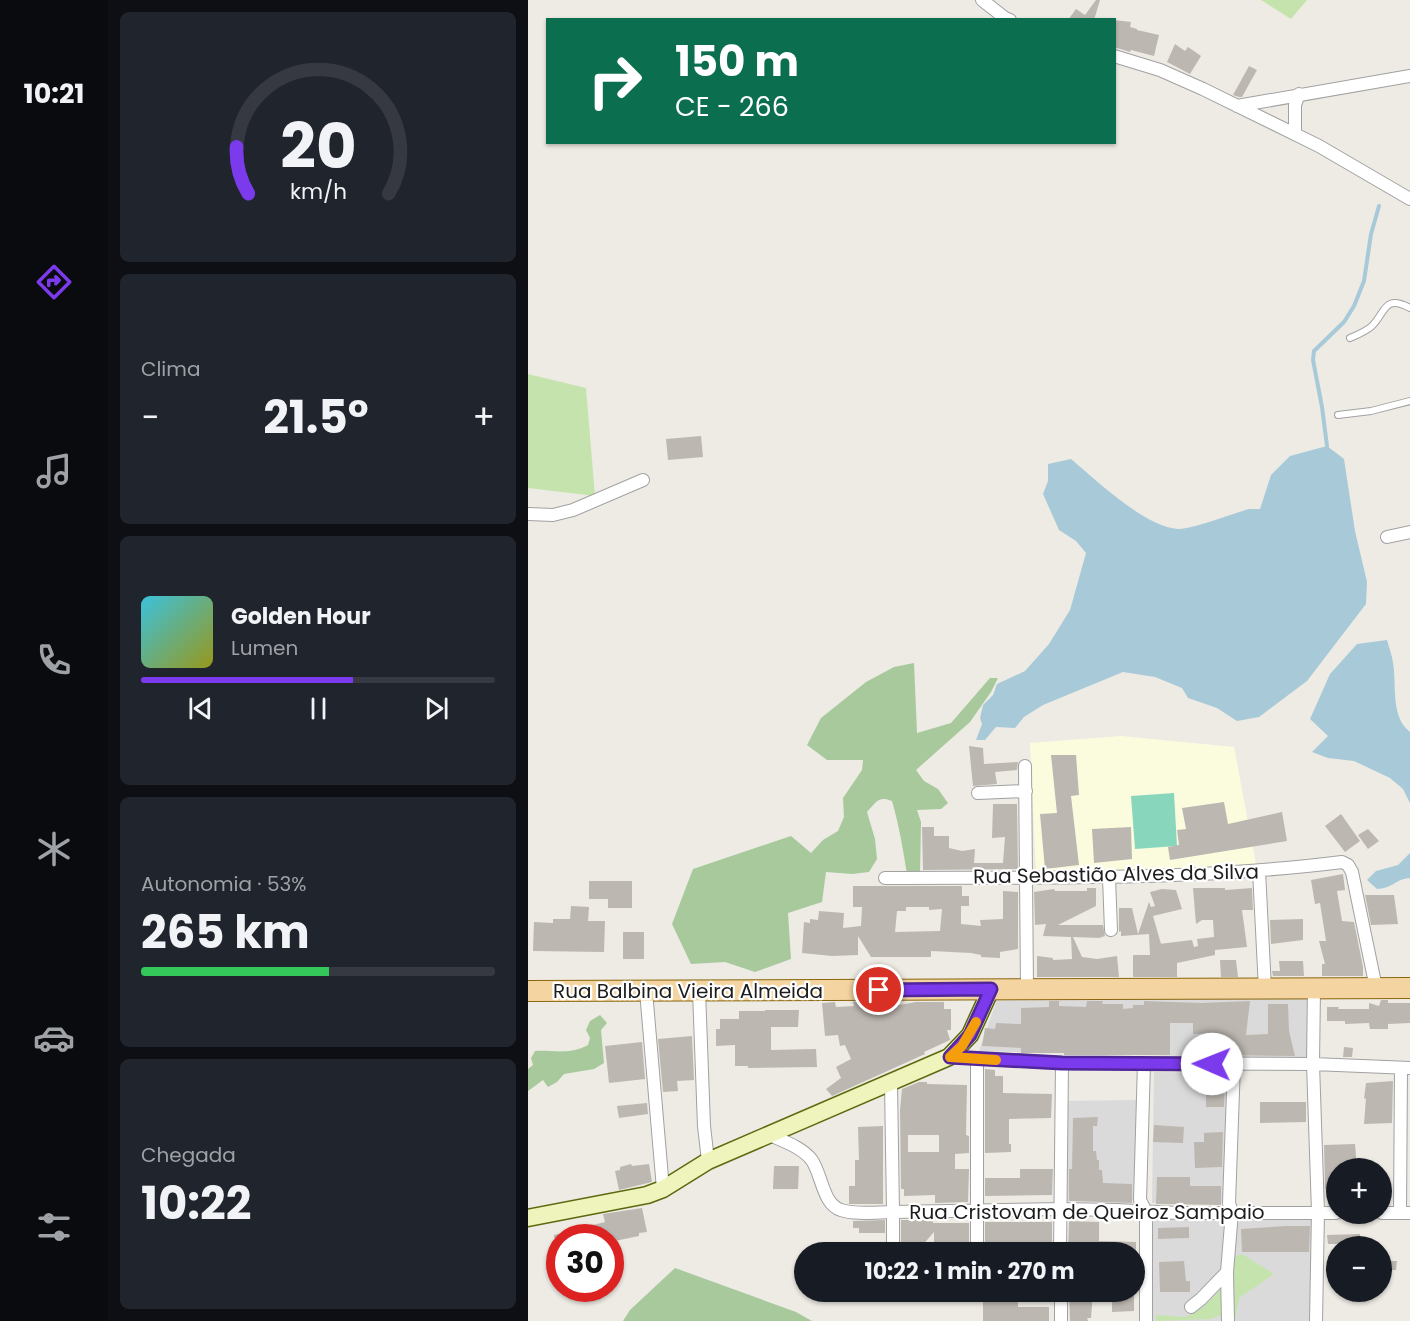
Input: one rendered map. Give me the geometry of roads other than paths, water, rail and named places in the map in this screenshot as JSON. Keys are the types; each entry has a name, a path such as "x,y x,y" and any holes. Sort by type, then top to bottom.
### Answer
{"main road":[{"name":"Rua Balbina Vieira Almeida","path":"528,991 1410,988"}],"street":[{"path":"982,0 1005,18"},
{"path":"1116,57 1160,70 1203,89 1294,134 1372,176 1410,200"},
{"path":"1237,106 1410,76"},
{"path":"1294,134 1295,105 1299,94"},
{"path":"528,514 553,514 573,510 643,480"},
{"path":"1387,537 1410,532"},
{"path":"1025,766 1028,877 1027,988"},
{"path":"978,793 1026,791"},
{"name":"Rua Sebastião Alves da Silva","path":"885,878 1109,878 1259,871 1342,862 1347,864 1354,881 1376,988"},
{"path":"1259,871 1264,989"},
{"path":"1109,878 1111,930"},
{"path":"1314,988 1313,1064 1318,1212 1316,1321"},
{"path":"528,1218 647,1195 663,1189 708,1161 950,1057 970,1035 991,989"},
{"path":"646,991 663,1189"},
{"path":"699,991 704,1126 708,1161"},
{"path":"950,1057 1062,1063 1313,1064 1406,1068 1405,1213"},
{"path":"977,1059 977,1242"},
{"path":"1060,1242 1062,1063"},
{"path":"1144,1063 1140,1200 1146,1212 1146,1321"},
{"path":"1228,1321 1227,1272 1232,1212 1229,1203 1234,1064"},
{"name":"Rua Cristovam de Queiroz Sampaio","path":"891,1083 894,1212 1060,1209 1146,1212 1326,1212"},
{"path":"770,1135 808,1156 818,1170 828,1198 836,1208 848,1212 894,1212 893,1242"},
{"path":"1191,1307 1227,1272"},
{"path":"1061,1302 1061,1321"}],"lane":[{"path":"1350,338 1371,327 1388,304 1402,304 1410,308"},
{"path":"1338,415 1371,411 1410,401"}],"water":[{"path":"1327,446 1344,459 1355,531 1367,582 1366,604 1307,681 1259,717 1237,721 1217,708 1188,698 1182,688 1155,677 1123,672 1043,705 1024,717 1015,728 996,727 985,740 976,740 982,724 980,718 983,705 993,695 997,684 1025,671 1049,644 1070,610 1086,553 1076,541 1059,530 1043,494 1048,481 1048,464 1071,459 1136,512 1165,526 1184,529 1249,509 1260,509 1271,475 1290,456"},
{"path":"1387,640 1393,663 1395,700 1399,718 1410,732 1410,803 1403,789 1390,778 1354,761 1328,758 1312,752 1328,736 1310,719 1330,674 1357,644"},
{"path":"1410,853 1410,878 1377,889 1367,880 1376,871 1398,865"}],"waterway":[{"path":"1327,446 1313,360 1314,351 1344,322 1354,306 1364,281 1371,234 1379,206"}]}
